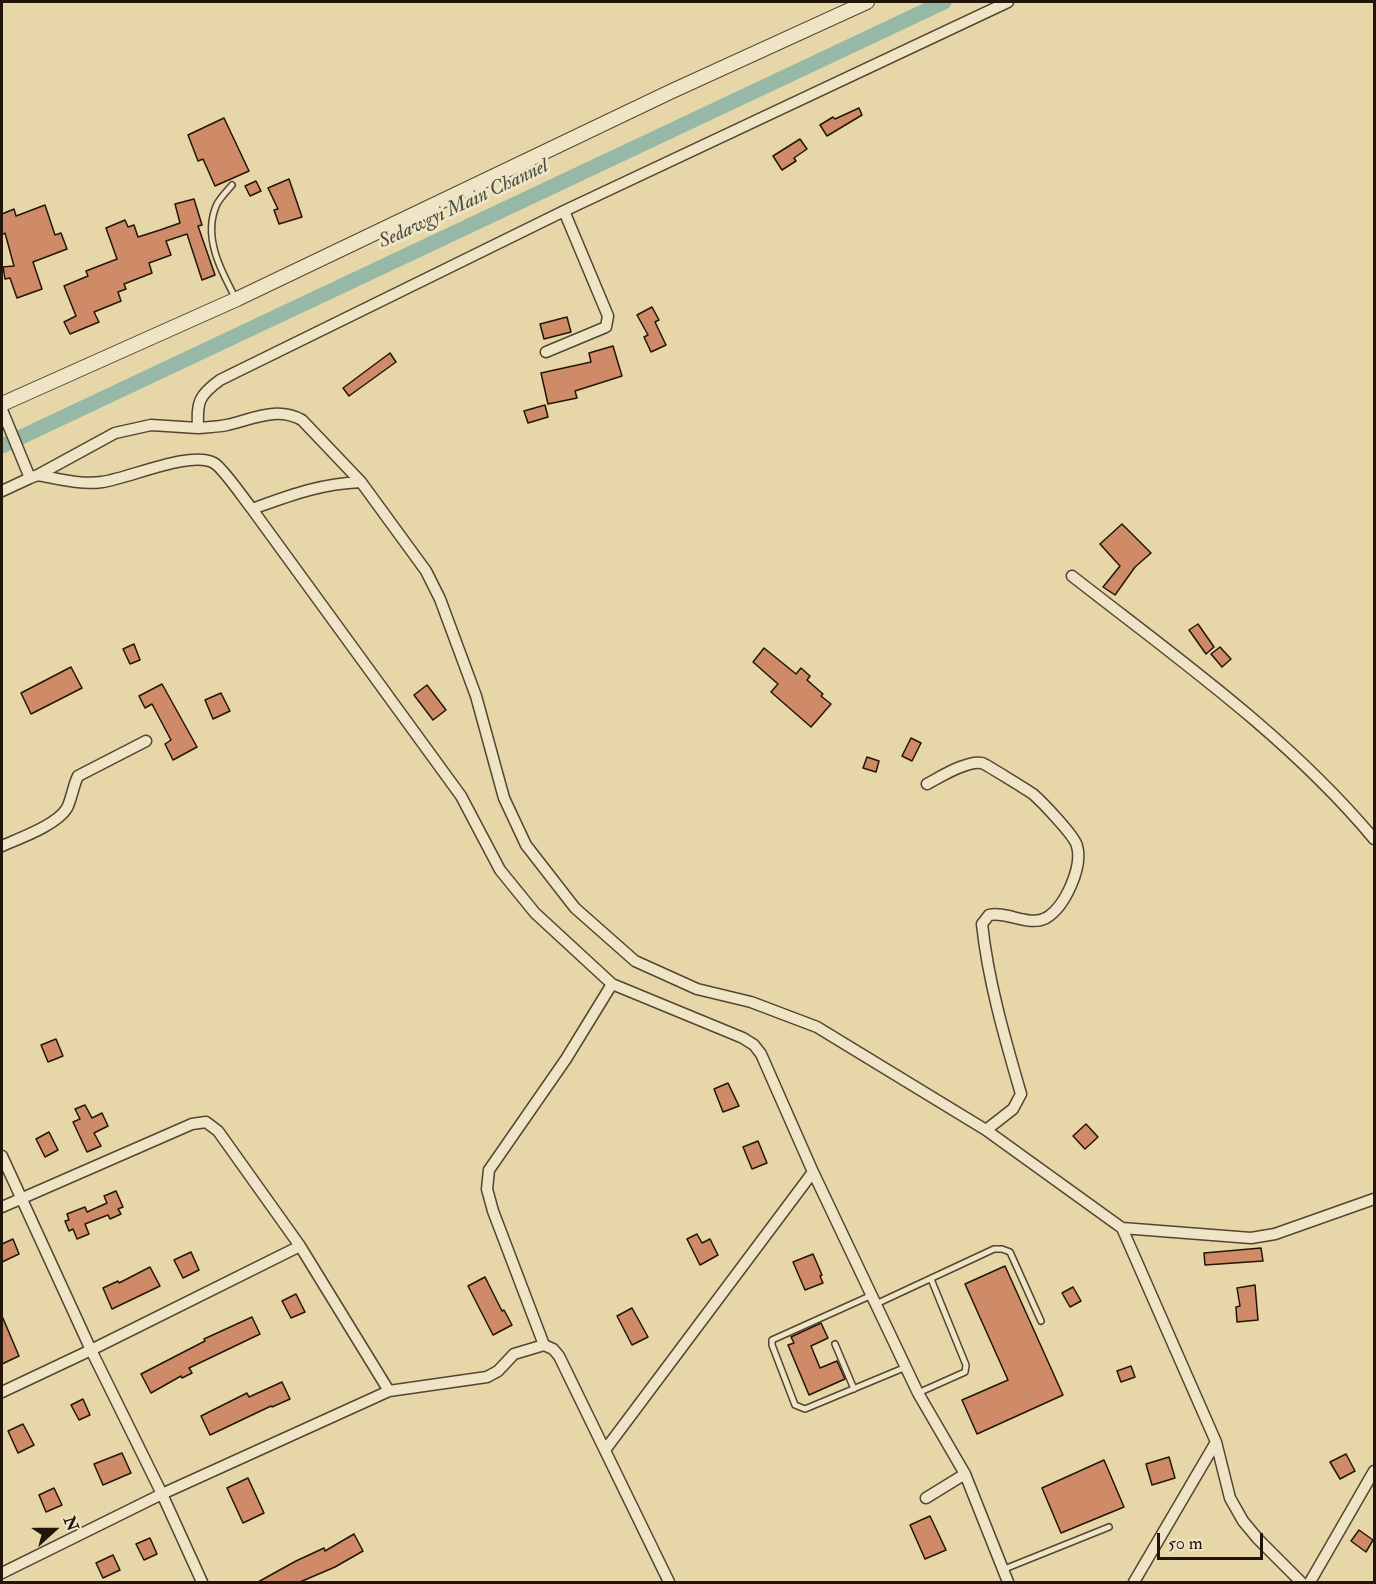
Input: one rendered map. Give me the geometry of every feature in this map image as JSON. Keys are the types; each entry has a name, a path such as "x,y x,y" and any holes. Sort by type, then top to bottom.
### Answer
{"street":[{"path":"867,2 670,92 2,410 24,462 34,476 71,482 100,482 200,458 215,464 252,509 461,796 500,870 535,913 612,984 743,1038 754,1045 761,1054 813,1172 918,1393 965,1474 1008,1582"},
{"path":"198,428 197,404 206,390 220,380 564,211 1008,2"},
{"path":"546,352 606,327 608,321 608,316 564,211"},
{"path":"2,491 115,433 151,425 198,428 224,426 272,413 292,415 302,420 361,482 426,572 440,599 476,696 504,798 526,845 575,908 635,961 697,989 751,1002 817,1027 986,1130 1122,1228 1216,1442 1230,1498 1243,1521 1301,1582"},
{"path":"252,509 305,490 331,484 361,482"},
{"path":"1072,576 1288,748 1352,812 1374,839"},
{"path":"2,846 61,816 68,807 78,776 146,741"},
{"path":"927,784 954,770 982,763 1033,795 1072,836 1077,845 1078,859 1072,885 1057,910 1044,919 1033,921 999,913 989,915 982,924 1003,1030 1021,1094 1013,1109 986,1130"},
{"path":"544,1345 493,1211 487,1190 489,1170 566,1059 612,984"},
{"path":"2,1207 192,1124 206,1122 218,1131 300,1246 389,1391"},
{"path":"2,1156 91,1350 162,1494 202,1582"},
{"path":"605,1450 813,1172"},
{"path":"1122,1228 1251,1238 1275,1234 1374,1199"},
{"path":"2,1392 300,1246"},
{"path":"2,1573 162,1494 389,1391 487,1377 498,1371 514,1354 544,1345 553,1349 558,1356 669,1582"},
{"path":"1134,1582 1216,1442"},
{"path":"1310,1582 1374,1471"},
{"path":"926,1498 965,1474"}],"lane":[{"path":"232,185 217,204 213,224 213,248 219,266 237,300"},
{"path":"906,1367 805,1409 799,1408 795,1405 772,1340 931,1279 994,1249 1010,1252 1041,1321"},
{"path":"918,1393 965,1372 966,1365 931,1279"},
{"path":"835,1344 854,1389"},
{"path":"1002,1570 1109,1527"}],"building":[{"path":"859,108 862,115 827,136 820,125 833,117 835,119"},
{"path":"224,118 249,171 215,186 203,159 198,161 188,135"},
{"path":"800,139 807,149 794,158 796,161 782,170 773,156"},
{"path":"289,179 302,217 279,224 274,210 278,209 268,188"},
{"path":"256,181 261,191 250,196 245,186"},
{"path":"194,199 202,225 198,226 215,275 202,280 187,234 166,241 171,255 149,263 152,273 124,284 126,289 118,292 121,301 94,312 99,322 70,334 64,322 76,316 64,286 88,276 86,271 117,259 106,228 125,220 128,227 134,225 138,237 160,230 180,223 175,204"},
{"path":"45,205 55,235 61,233 67,249 33,262 42,289 17,298 10,278 5,279 3,267 14,266 5,233 2,235 2,214 14,209 16,216"},
{"path":"652,307 659,320 655,322 666,345 651,352 644,337 648,335 637,315"},
{"path":"567,317 571,332 544,339 540,324"},
{"path":"613,346 622,376 575,391 577,398 548,404 541,373 591,362 589,353"},
{"path":"390,353 396,362 349,396 343,388"},
{"path":"545,405 548,417 528,423 524,411"},
{"path":"1122,524 1151,553 1135,567 1115,595 1103,587 1120,566 1100,544"},
{"path":"1198,624 1214,647 1206,654 1189,630"},
{"path":"134,644 140,660 130,664 123,649"},
{"path":"1220,647 1231,659 1222,667 1211,654"},
{"path":"764,648 796,674 801,668 810,676 807,680 831,704 811,727 771,692 778,684 753,662"},
{"path":"71,667 82,688 31,714 21,693"},
{"path":"162,684 197,747 173,760 165,744 171,740 152,704 145,708 139,696"},
{"path":"427,685 446,710 433,720 414,695"},
{"path":"221,693 230,711 213,719 205,700"},
{"path":"911,738 921,743 912,761 902,756"},
{"path":"867,757 879,761 876,772 863,768"},
{"path":"56,1039 63,1056 48,1062 41,1045"},
{"path":"728,1083 739,1106 723,1112 714,1089"},
{"path":"85,1105 92,1118 102,1113 108,1126 94,1133 101,1146 87,1152 73,1122 80,1119 75,1109"},
{"path":"1086,1124 1098,1137 1085,1149 1073,1136"},
{"path":"49,1132 58,1150 45,1157 36,1139"},
{"path":"758,1141 767,1163 752,1169 743,1147"},
{"path":"116,1191 123,1207 118,1209 121,1214 110,1219 108,1215 85,1224 89,1234 77,1239 73,1229 69,1231 65,1221 69,1220 67,1214 85,1207 87,1212 107,1203 104,1196"},
{"path":"697,1234 702,1243 710,1239 718,1255 700,1265 687,1239"},
{"path":"13,1239 19,1254 2,1262 2,1244"},
{"path":"1261,1248 1263,1261 1205,1265 1204,1253"},
{"path":"191,1252 199,1270 183,1278 174,1260"},
{"path":"813,1254 823,1283 805,1290 793,1262"},
{"path":"1005,1266 1063,1395 977,1434 962,1400 1008,1380 965,1284"},
{"path":"150,1267 160,1286 112,1309 103,1288 118,1281 119,1283"},
{"path":"485,1277 502,1311 504,1310 512,1325 493,1335 468,1286"},
{"path":"1255,1285 1258,1320 1237,1322 1236,1307 1240,1306 1237,1288"},
{"path":"1073,1287 1081,1301 1070,1307 1062,1293"},
{"path":"296,1294 305,1312 291,1318 282,1301"},
{"path":"632,1308 648,1337 632,1345 617,1316"},
{"path":"2,1316 19,1356 2,1364"},
{"path":"252,1317 260,1334 189,1368 192,1373 182,1378 181,1376 151,1393 141,1374 205,1341 204,1339"},
{"path":"821,1323 828,1338 811,1346 820,1368 837,1361 845,1379 809,1395 788,1345 794,1343 791,1337"},
{"path":"1131,1366 1135,1377 1121,1382 1117,1371"},
{"path":"282,1382 290,1399 210,1435 201,1416 247,1393 249,1397"},
{"path":"83,1399 90,1415 79,1420 71,1405"},
{"path":"23,1424 34,1445 18,1453 8,1431"},
{"path":"122,1453 131,1473 103,1485 94,1464"},
{"path":"1346,1454 1355,1471 1340,1479 1330,1462"},
{"path":"1169,1457 1175,1478 1152,1485 1146,1464"},
{"path":"1104,1460 1124,1507 1061,1533 1042,1488"},
{"path":"248,1478 264,1513 243,1523 227,1488"},
{"path":"54,1488 62,1505 46,1512 39,1495"},
{"path":"930,1516 946,1550 925,1559 910,1525"},
{"path":"1359,1530 1373,1540 1366,1552 1351,1541"},
{"path":"354,1534 363,1551 335,1567 300,1582 258,1582 324,1548 325,1551"},
{"path":"150,1538 157,1554 144,1560 136,1544"},
{"path":"113,1555 120,1570 103,1578 96,1563"}],"waterway":[{"name":"Sedawgyi Main Channel","path":"2,446 944,2"}]}
